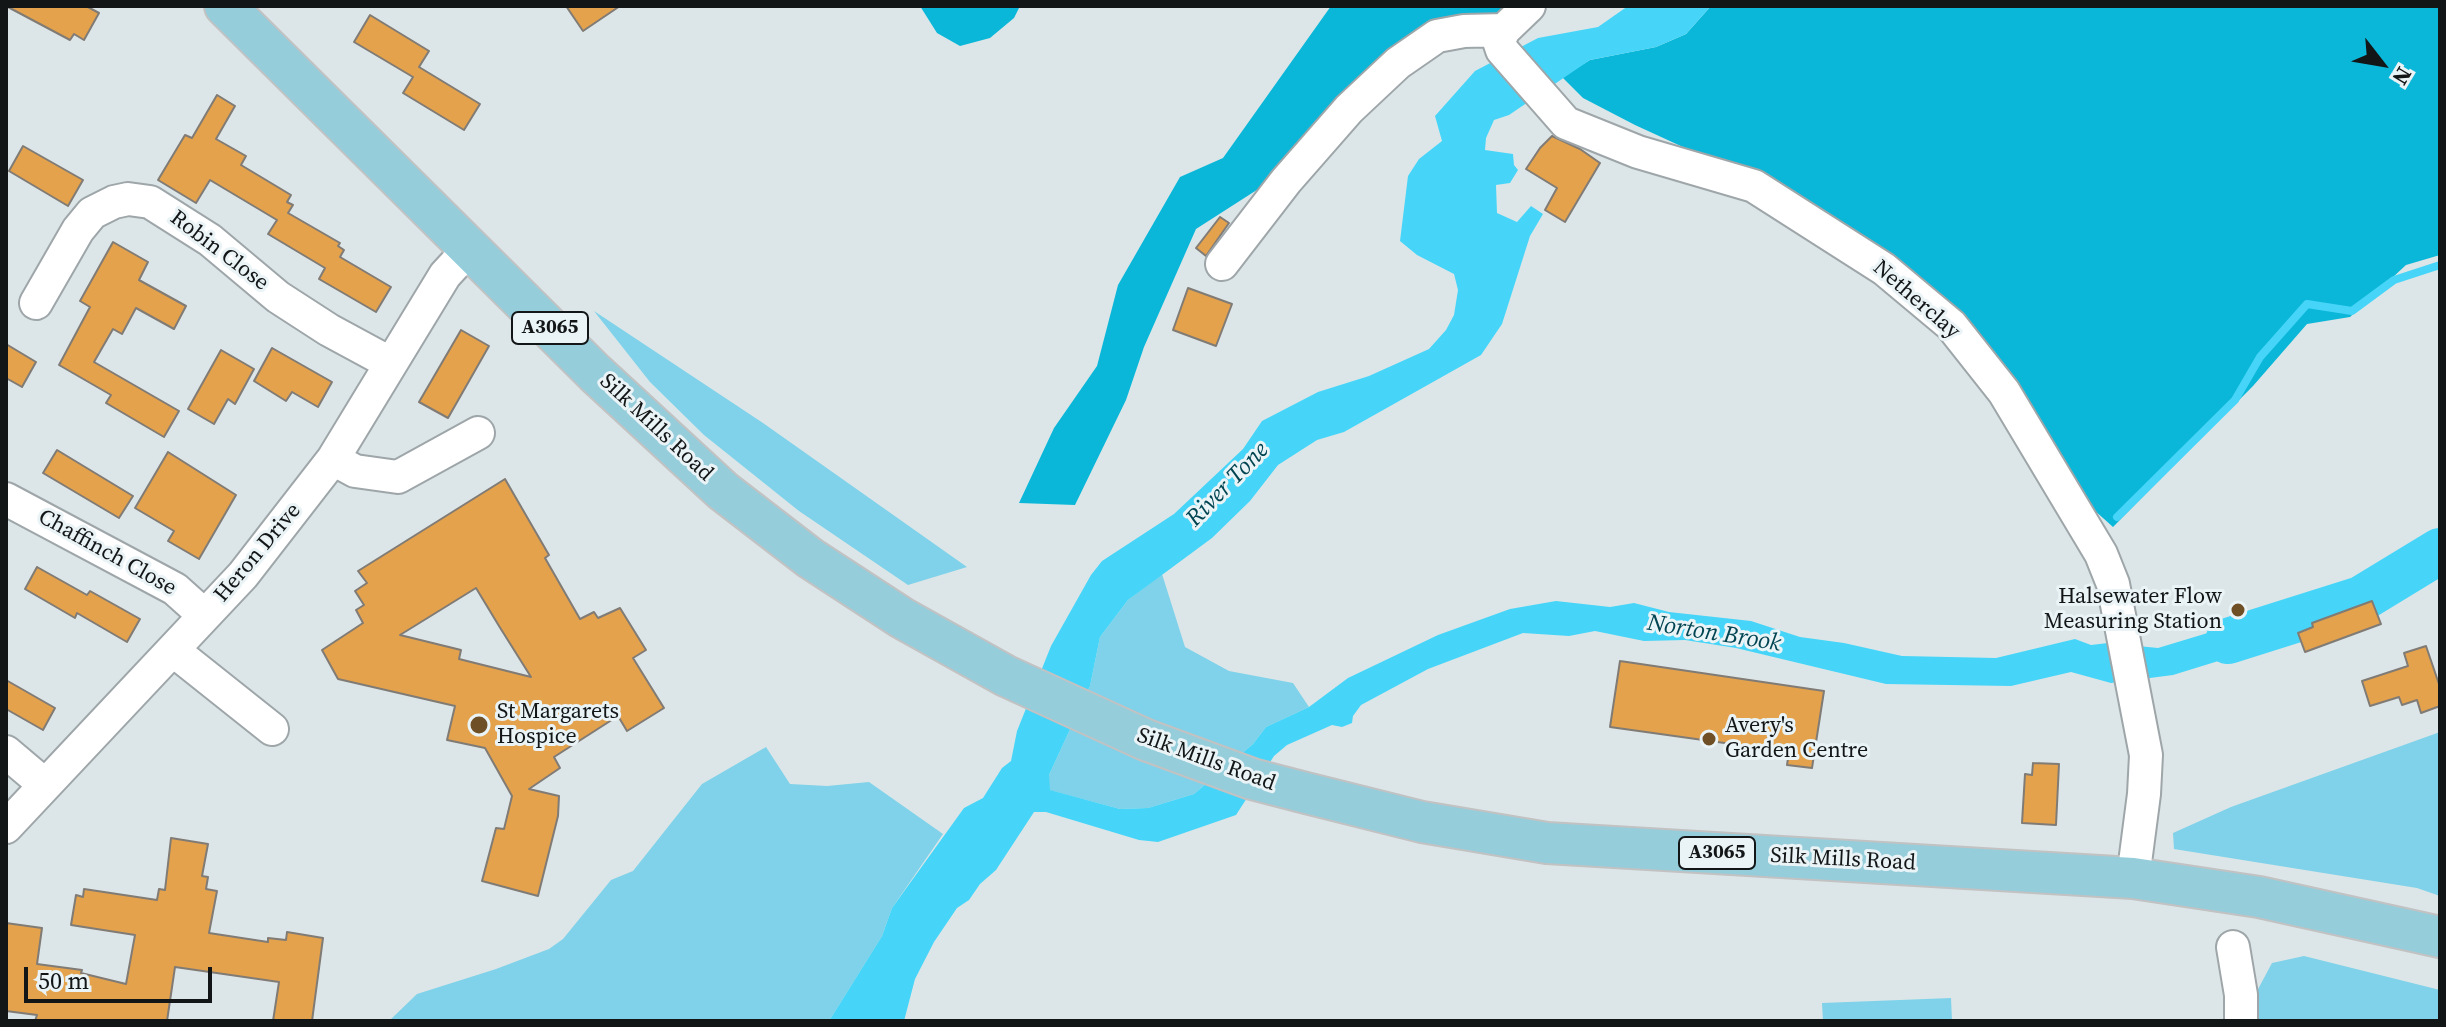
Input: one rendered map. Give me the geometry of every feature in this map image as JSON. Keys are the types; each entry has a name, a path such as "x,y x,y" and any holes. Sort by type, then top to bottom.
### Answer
{"main road":[{"name":"Silk Mills Road","path":"225,6 595,373 723,491 810,558 902,618 1006,676 1195,759 1252,779 1422,822 1547,843 2133,878 2259,897 2440,937"}],"street":[{"path":"1222,264 1286,181 1331,130 1398,63 1437,36 1464,31 1503,40 1529,6"},
{"name":"Netherclay","path":"1503,40 1541,97 1566,123 1593,136 1754,186 1884,269 1951,325 2004,392 2101,554 2113,584 2146,755 2133,878"},
{"name":"Robin Close","path":"36,303 78,230 92,213 128,199 150,202 210,240 278,297 329,330 390,363"},
{"name":"Heron Drive","path":"6,827 243,575 333,459 445,275 470,248"},
{"path":"333,459 355,471 398,477 478,433"},
{"name":"Chaffinch Close","path":"6,499 175,589 204,615"},
{"path":"174,651 272,729"},
{"path":"6,752 45,785"},
{"path":"2233,947 2241,1008"}],"shaded area":[{"path":"920,6 1020,6 1014,18 990,38 960,46 937,33"},
{"path":"1331,6 1505,6 1490,19 1420,29 1263,186 1196,229 1144,347 1126,400 1075,505 1019,503 1054,428 1097,366 1118,285 1180,177 1223,158"},
{"path":"1711,6 2440,6 2440,255 2406,265 2350,317 2307,324 2253,386 2113,527 2084,501 1978,339 1696,153 1583,98 1562,77 1590,60 1656,47 1686,34"},
{"path":"594,311 763,423 967,567 908,585 799,511 704,435 650,382"},
{"path":"1162,574 1185,647 1229,671 1293,683 1309,707 1266,727 1253,744 1194,794 1148,808 1120,809 1049,790 1049,775 1090,686 1100,637 1128,600"},
{"path":"2440,732 2440,896 2417,888 2174,849 2173,833 2231,807"},
{"path":"766,747 790,784 827,786 869,782 943,834 892,908 882,936 829,1021 389,1021 417,994 496,969 549,949 563,939 611,880 633,871 702,784"},
{"path":"2304,956 2440,990 2440,1021 2253,1021 2257,991 2272,963"},
{"path":"1951,998 1952,1021 1823,1021 1822,1003"}],"water":[{"name":"River Tone","path":"1628,6 1711,6 1686,34 1656,47 1590,60 1509,115 1494,120 1486,138 1485,150 1513,154 1518,170 1510,183 1496,185 1497,213 1517,222 1531,206 1543,214 1530,236 1502,324 1481,355 1344,432 1317,440 1278,465 1250,501 1212,538 1128,600 1100,637 1090,686 1049,775 1050,790 1120,809 1148,808 1194,794 1253,744 1266,727 1309,707 1348,678 1438,635 1510,609 1556,601 1610,607 1634,603 1669,612 1751,621 1800,637 1902,656 1996,658 2075,639 2091,645 2108,643 2158,648 2244,622 2266,620 2288,623 2254,650 2173,675 2111,683 2071,672 2011,686 1886,684 1736,648 1685,640 1644,641 1595,631 1569,636 1523,633 1428,669 1361,705 1352,723 1342,727 1332,725 1287,745 1274,756 1236,815 1158,842 1139,840 1046,812 1034,812 996,870 980,884 969,900 957,908 934,942 915,979 904,1021 829,1021 882,936 892,908 964,808 983,798 1002,768 1011,761 1017,731 1051,646 1102,561 1174,514 1243,449 1262,421 1318,392 1369,376 1429,349 1446,330 1454,315 1458,290 1454,274 1417,255 1400,241 1408,176 1419,159 1442,141 1435,116 1475,71 1538,38 1598,27"}],"building":[{"path":"6,6 86,6 99,13 84,40 74,34 70,40"},
{"path":"566,6 620,6 583,31"},
{"path":"370,15 429,51 419,67 480,104 464,130 403,93 413,77 354,42"},
{"path":"217,95 235,106 216,139 246,156 241,165 291,195 287,202 293,205 288,213 340,243 338,246 344,250 340,257 391,287 376,312 319,279 325,268 268,234 277,220 210,180 196,203 158,180 185,135 192,138"},
{"path":"1552,136 1600,163 1565,222 1545,210 1557,188 1526,169"},
{"path":"23,146 83,180 68,206 9,171"},
{"path":"1220,217 1229,223 1206,256 1196,248"},
{"path":"113,242 148,262 139,280 186,306 174,329 136,308 122,334 113,329 94,362 179,411 164,437 106,403 111,395 59,365 90,307 80,301"},
{"path":"1188,288 1232,304 1216,346 1173,330"},
{"path":"461,330 489,346 448,418 419,402"},
{"path":"6,344 36,362 22,387 6,378"},
{"path":"272,348 332,382 318,407 292,392 286,401 254,381"},
{"path":"221,350 254,369 235,404 228,399 214,424 188,409"},
{"path":"57,450 133,496 119,518 43,473"},
{"path":"168,452 236,495 199,559 168,541 174,531 135,508"},
{"path":"505,479 549,555 545,558 580,619 594,612 598,618 620,608 646,650 633,658 664,708 627,731 618,716 554,757 560,768 529,789 559,796 558,816 538,896 482,881 496,828 504,829 512,796 485,748 447,740 455,706 338,679 322,650 363,623 356,610 364,605 355,591 367,583 358,571","holes":["476,588 531,677 459,659 461,650 400,635"]},
{"path":"37,567 87,595 90,591 140,619 127,642 77,613 75,618 25,589"},
{"path":"2372,601 2381,624 2305,652 2298,633 2313,627 2312,623"},
{"path":"2426,646 2440,687 2440,706 2421,713 2417,700 2402,705 2399,697 2370,706 2362,681 2408,666 2404,653"},
{"path":"1620,661 1824,691 1812,768 1787,765 1789,752 1610,727"},
{"path":"6,680 55,708 43,730 6,709"},
{"path":"2033,763 2059,764 2056,825 2022,823 2025,774 2032,775"},
{"path":"171,838 208,844 202,876 208,877 206,889 217,891 209,933 268,942 268,938 286,940 287,932 323,938 312,1021 273,1021 279,982 175,967 167,1021 35,1021 37,1015 6,1011 6,923 42,928 37,964 82,970 81,973 126,984 135,935 71,925 76,895 83,897 84,889 157,900 159,889 165,890"}],"waterway":[{"path":"2117,517 2235,400 2260,357 2307,304 2352,311 2394,280 2440,265"},
{"name":"Norton Brook","path":"2228,641 2361,599 2440,551"}],"place":[{"name":"Halsewater Flow Measuring Station","path":"2238,610"},
{"name":"St Margarets Hospice","path":"479,725"},
{"name":"Avery's Garden Centre","path":"1709,739"}]}
